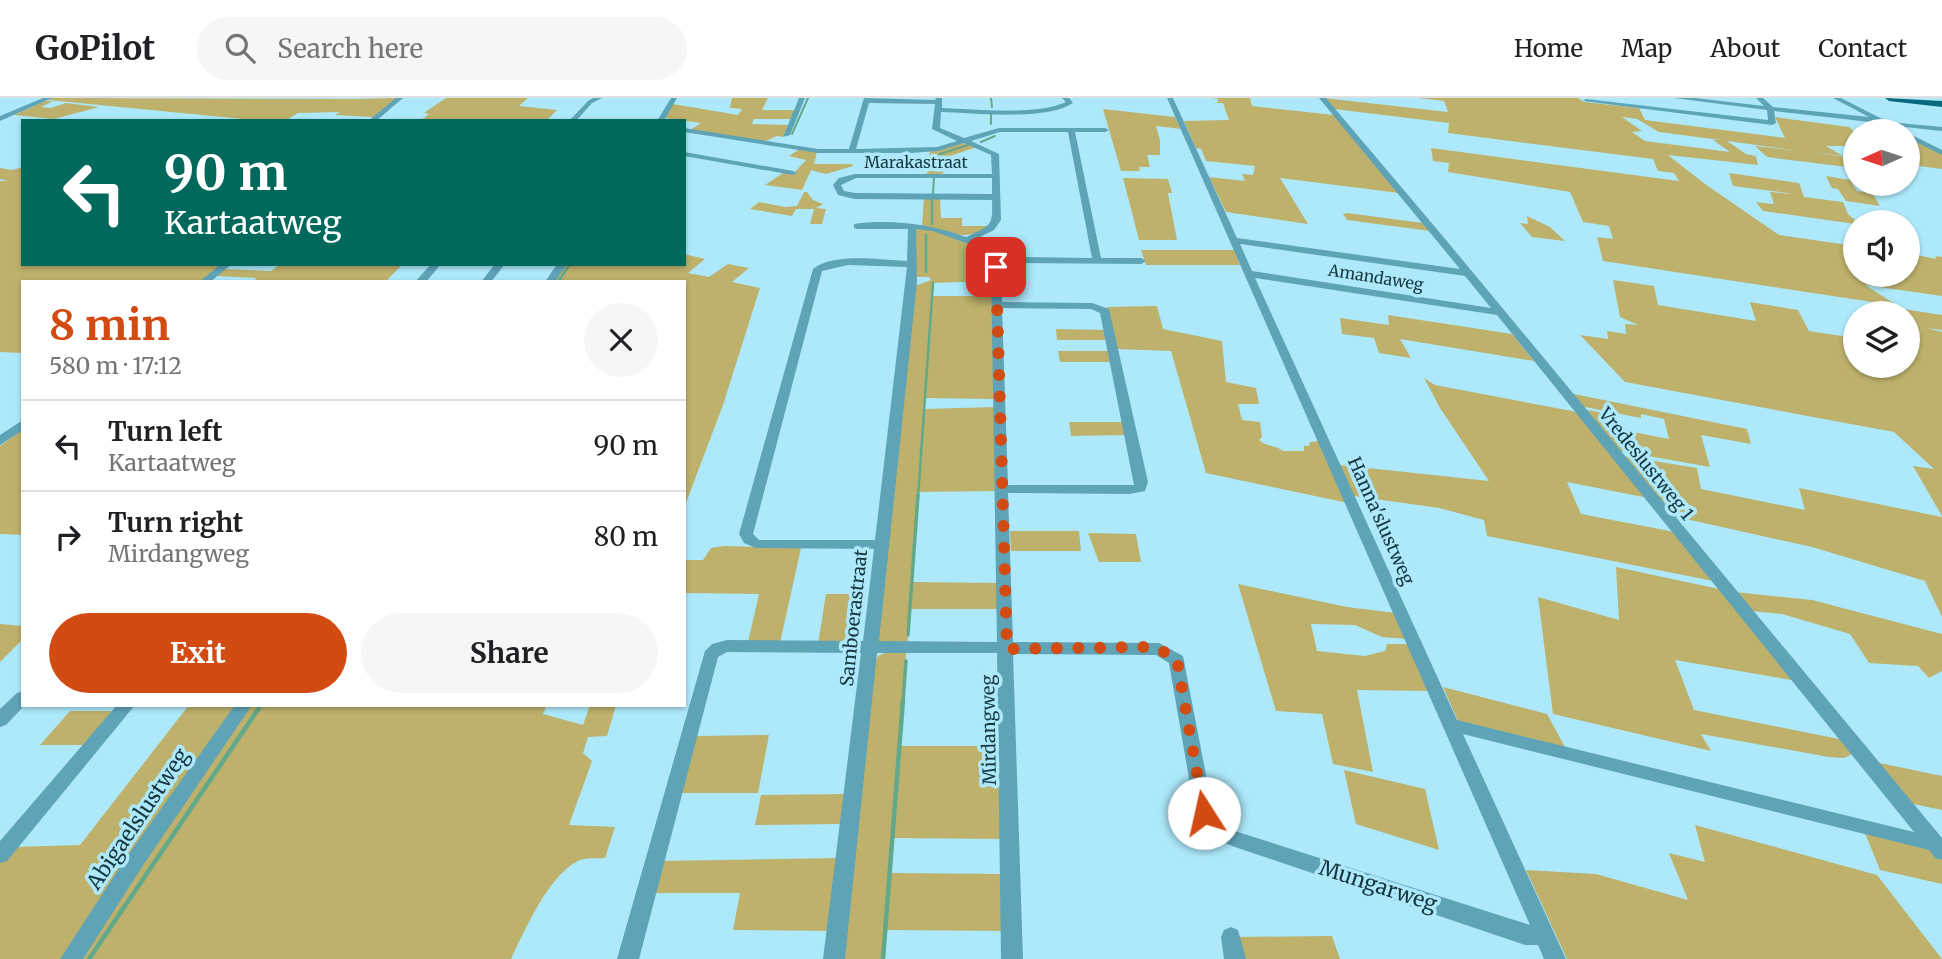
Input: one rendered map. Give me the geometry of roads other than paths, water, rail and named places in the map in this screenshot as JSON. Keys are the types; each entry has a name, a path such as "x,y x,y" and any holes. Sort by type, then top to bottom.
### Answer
{"main road":[{"path":"1889,98 1942,104"}],"street":[{"path":"0,119 49,98"},
{"path":"373,119 400,98"},
{"path":"574,119 590,102 599,98"},
{"path":"661,119 674,98"},
{"path":"786,135 802,98"},
{"path":"852,151 866,100 1049,110 1067,106 1070,103 1065,98"},
{"name":"Hanna'slustweg","path":"1170,98 1555,959"},
{"name":"Vredeslustweg 1","path":"1322,98 1938,847"},
{"path":"1677,98 1857,119"},
{"path":"1586,101 1773,122 1770,109 1759,98"},
{"path":"1836,98 1877,119"},
{"path":"938,103 936,129 995,154 995,224 968,240"},
{"path":"1920,126 1942,129"},
{"path":"686,130 818,151 852,151 928,150 999,130 1105,130"},
{"path":"1071,130 1097,261"},
{"path":"1920,141 1942,153"},
{"path":"686,154 793,173"},
{"name":"Marakastraat","path":"995,176 855,176 842,180 836,186 841,192 855,196 996,197"},
{"path":"857,226 912,226 935,229 1012,257 1034,261 1141,261"},
{"name":"Samboerastraat","path":"834,959 912,282 912,226"},
{"path":"1234,240 1468,273"},
{"name":"Mirdangweg","path":"1012,257 996,267 1007,649 1012,959"},
{"path":"881,545 757,544 749,540 746,534 818,269 821,266 837,264 911,264"},
{"path":"207,280 224,266"},
{"path":"422,280 434,266"},
{"path":"488,280 498,266"},
{"name":"Amandaweg","path":"1250,274 1497,312"},
{"path":"998,305 1092,306 1105,311 1141,482 1140,488 1129,490 1001,489"},
{"path":"0,441 21,425"},
{"name":"Mungarweg","path":"1007,649 1146,647 1170,654 1177,660 1204,813 1214,829 1232,838 1525,935 1545,936"},
{"path":"628,959 712,655 718,648 1007,649"},
{"path":"0,720 21,699"},
{"path":"0,855 125,707"},
{"name":"Abigaelslustweg","path":"71,959 135,861 243,707"},
{"path":"1453,727 1464,727 1938,847"},
{"path":"1231,937 1235,959"}],"waterway":[{"path":"792,134 808,98"},
{"path":"991,98 992,107"},
{"path":"991,112 991,124"},
{"path":"981,142 995,136"},
{"path":"934,171 940,154 968,145"},
{"path":"933,193 934,177"},
{"path":"932,198 932,224"},
{"path":"926,235 926,272"},
{"path":"559,280 569,266"},
{"path":"918,497 933,283"},
{"path":"908,635 918,495"},
{"path":"903,702 906,661"},
{"path":"883,959 903,700"},
{"path":"89,959 260,707"}]}
